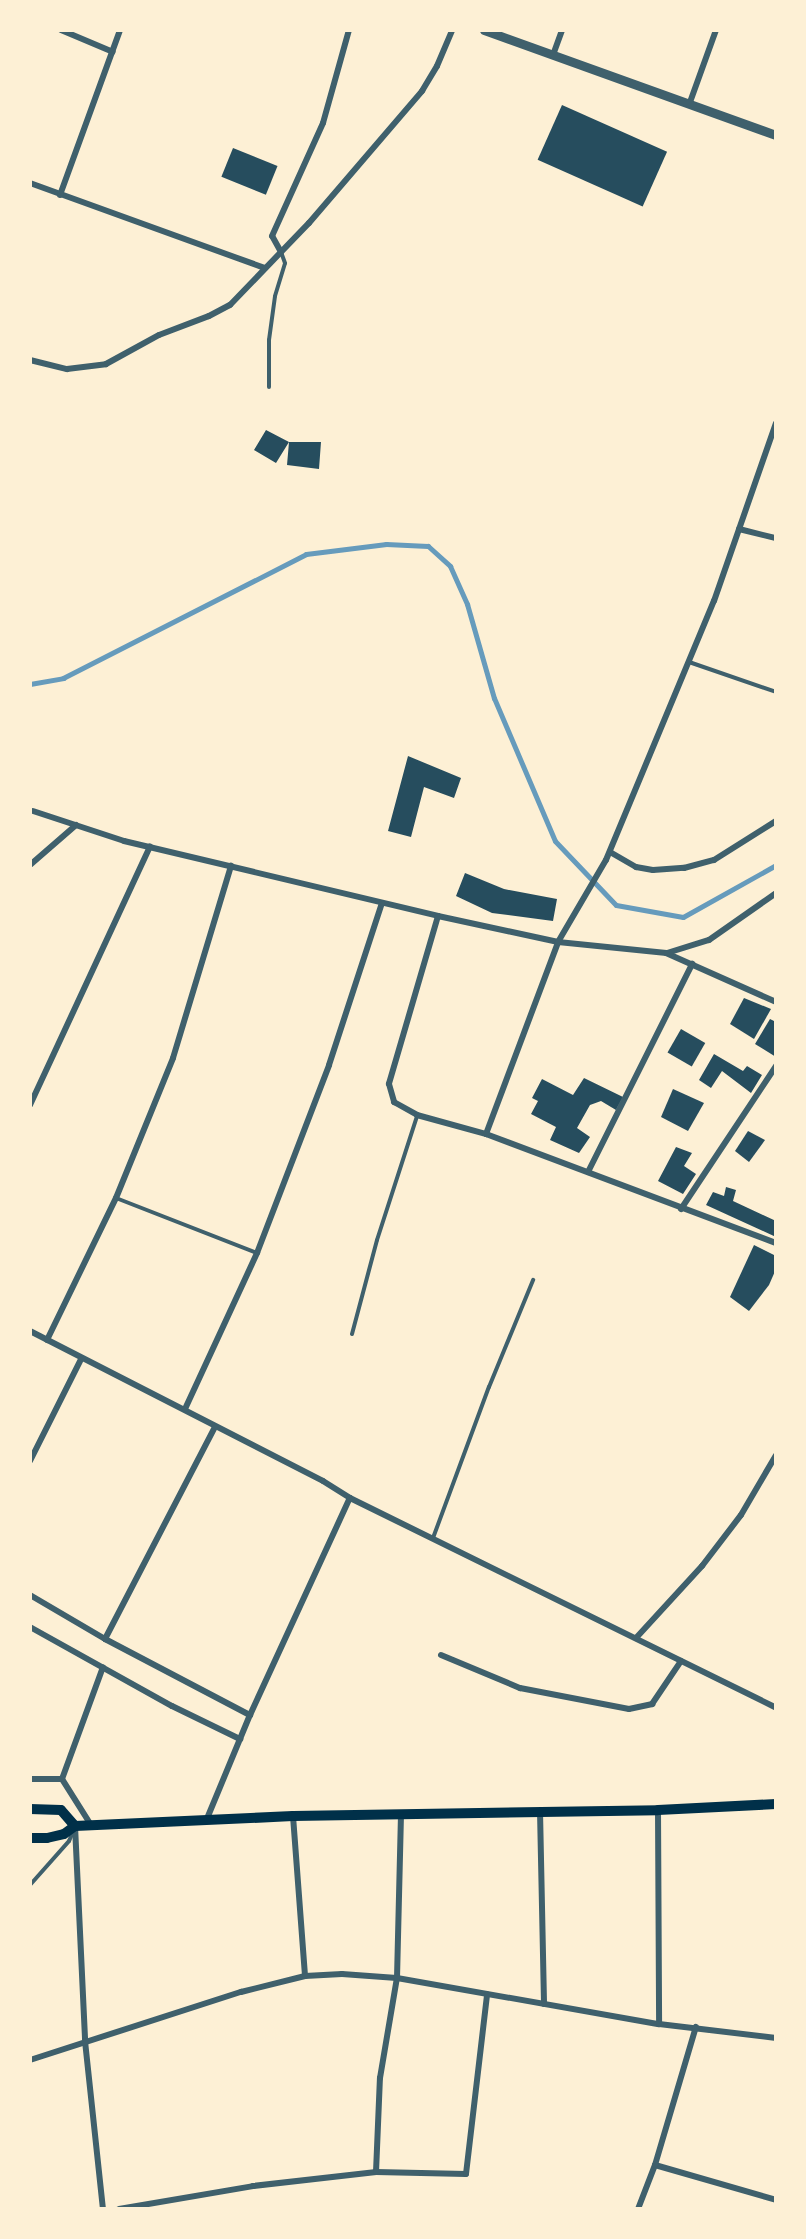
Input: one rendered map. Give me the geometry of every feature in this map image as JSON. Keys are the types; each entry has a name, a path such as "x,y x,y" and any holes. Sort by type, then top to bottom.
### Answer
{"main road":[{"path":"30,1838 47,1838 64,1834 75,1826 293,1816 658,1810 776,1804"},
{"path":"30,1809 61,1810 75,1826"}],"street":[{"path":"61,30 113,52"},
{"path":"60,195 120,30"},
{"path":"281,252 272,236 322,123 349,30"},
{"path":"30,360 67,369 106,364 159,334 221,311 239,298 309,223 422,90 452,30"},
{"path":"484,30 776,135"},
{"path":"553,55 562,30"},
{"path":"689,105 716,30"},
{"path":"30,183 265,268"},
{"path":"486,1134 558,942 583,903 610,852 714,601 776,423"},
{"path":"739,530 776,538"},
{"path":"33,811 150,846 438,916 558,942 666,953 776,1002"},
{"path":"610,852 636,867 653,870 684,868 714,860 776,821"},
{"path":"30,865 76,825"},
{"path":"30,1105 150,846"},
{"path":"46,1340 116,1197 173,1058 231,866"},
{"path":"666,953 709,940 776,893"},
{"path":"185,1409 257,1252 329,1065 382,903"},
{"path":"438,916 389,1084 394,1102 417,1115 486,1134 776,1243"},
{"path":"588,1172 692,964"},
{"path":"681,1209 776,1066"},
{"path":"30,1331 323,1481 350,1498 776,1708"},
{"path":"30,1461 81,1359"},
{"path":"105,1639 215,1427"},
{"path":"636,1638 702,1566 741,1515 776,1455"},
{"path":"206,1821 250,1715 350,1498"},
{"path":"30,1595 105,1639 250,1715"},
{"path":"30,1627 172,1706 240,1739"},
{"path":"441,1655 520,1688 629,1709 652,1704 681,1660"},
{"path":"62,1779 103,1667"},
{"path":"30,1779 62,1779"},
{"path":"62,1779 91,1826"},
{"path":"658,1810 659,2024"},
{"path":"540,1811 544,2004"},
{"path":"376,2172 380,2079 397,1978 401,1815"},
{"path":"293,1816 305,1977"},
{"path":"75,1826 85,2041 102,2209"},
{"path":"30,2060 241,1992 305,1977 342,1974 397,1978 659,2024 776,2038"},
{"path":"120,2209 253,2186 376,2172 466,2174 487,1994"},
{"path":"638,2209 655,2165 696,2027"},
{"path":"655,2165 776,2200"}],"lane":[{"path":"269,387 269,340 275,296 285,263 281,252"},
{"path":"688,662 776,692"},
{"path":"352,1335 380,1230 417,1115"},
{"path":"116,1197 257,1252"},
{"path":"433,1539 489,1387 533,1280"},
{"path":"30,1885 69,1841 75,1826"}],"building":[{"path":"562,105 667,152 643,207 538,160"},
{"path":"233,148 278,166 266,195 221,177"},
{"path":"266,430 289,442 276,463 254,450"},
{"path":"289,442 321,442 319,469 287,465"},
{"path":"408,756 461,778 454,798 424,787 411,837 388,831"},
{"path":"465,873 504,889 557,899 553,921 492,913 456,896"},
{"path":"744,998 771,1009 754,1039 730,1024"},
{"path":"770,1019 776,1022 776,1057 755,1044"},
{"path":"681,1029 705,1043 692,1066 668,1052"},
{"path":"714,1054 743,1071 747,1066 762,1075 751,1093 722,1071 711,1088 699,1080"},
{"path":"584,1078 623,1097 616,1110 601,1101 590,1105 577,1128 590,1137 579,1153 550,1140 556,1127 531,1114 538,1101 532,1098 542,1079 573,1095"},
{"path":"673,1089 704,1103 688,1131 661,1117"},
{"path":"748,1131 765,1140 749,1162 735,1151"},
{"path":"676,1147 692,1153 684,1166 696,1174 683,1194 658,1181"},
{"path":"726,1187 736,1190 733,1201 776,1221 776,1237 706,1205 713,1192 724,1196"},
{"path":"754,1245 776,1256 776,1269 769,1285 749,1311 730,1297"}],"waterway":[{"path":"30,684 63,678 306,554 386,544 428,546 450,566 467,604 494,698 555,841 616,905 683,917 776,865"}]}
